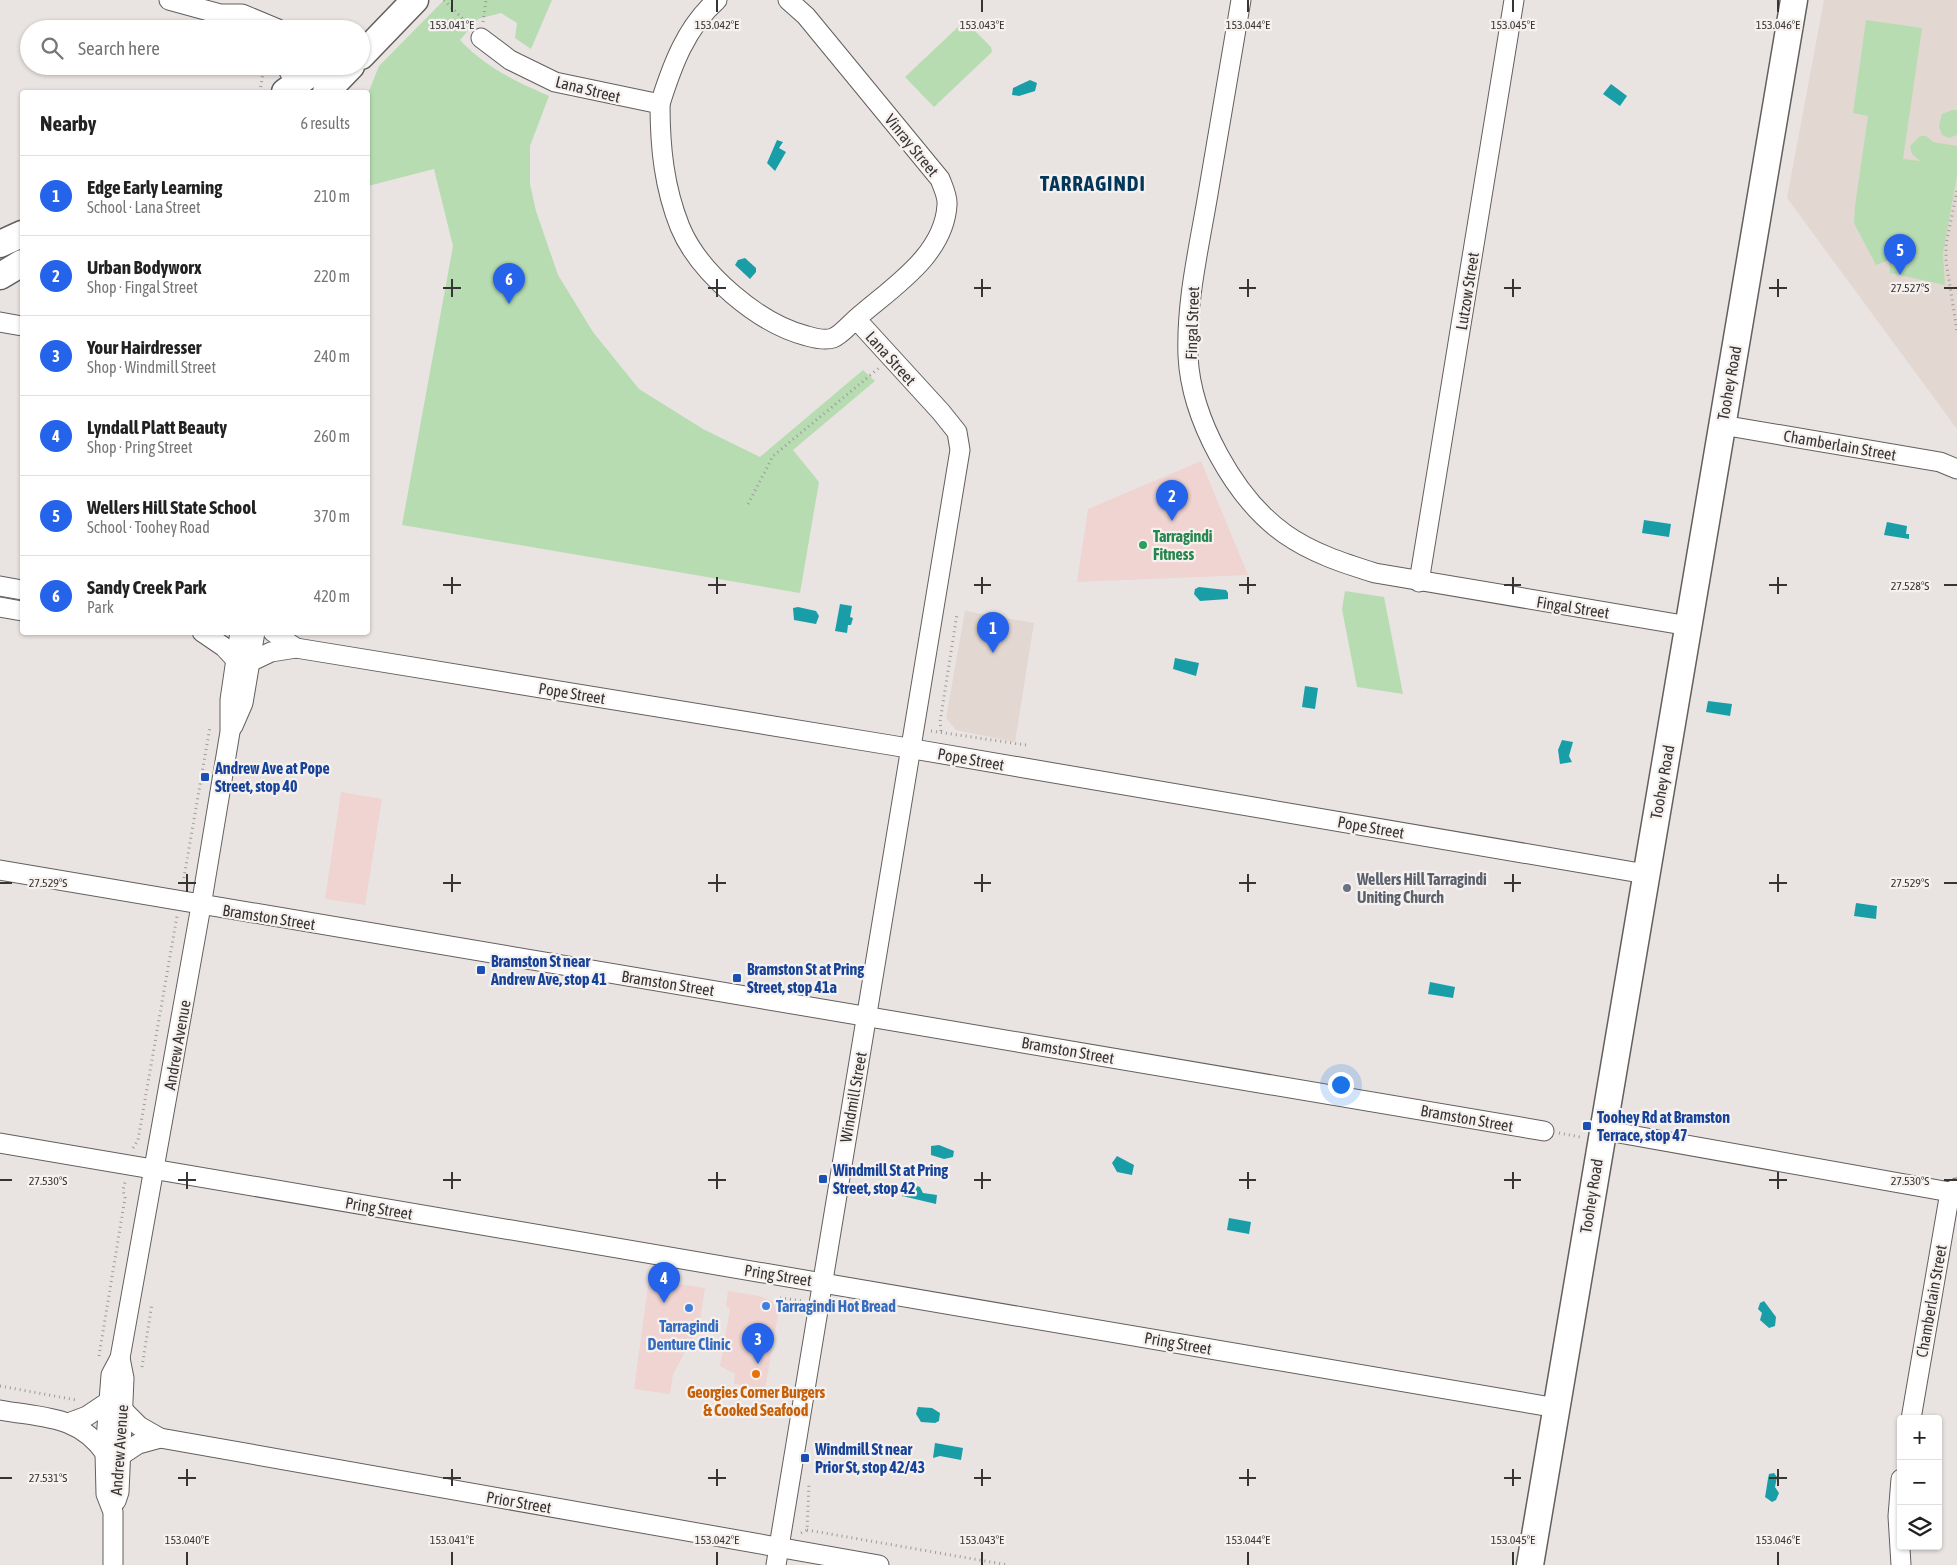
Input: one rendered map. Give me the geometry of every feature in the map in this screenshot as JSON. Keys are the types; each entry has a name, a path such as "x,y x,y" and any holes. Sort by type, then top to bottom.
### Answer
{"main road":[{"path":"361,20 391,0"},
{"path":"370,47 415,0"},
{"name":"Toohey Road","path":"1530,1565 1794,0"},
{"path":"308,80 323,75"},
{"path":"0,244 20,235"},
{"path":"0,276 20,265"}],"street":[{"path":"169,0 220,14 242,14 256,20"},
{"path":"660,104 688,34 704,11 716,0"},
{"name":"Vinray Street","path":"788,0 806,16 940,179 947,204 940,236 925,258 856,319"},
{"name":"Fingal Street","path":"1241,0 1190,303 1188,357 1198,410 1220,458 1251,502 1284,534 1328,558 1375,573 1419,582 1689,626"},
{"name":"Lutzow Street","path":"1419,582 1514,0"},
{"path":"220,14 229,20"},
{"name":"Lana Street","path":"482,31 510,60 555,82 660,104 660,140 665,179 681,228 702,262 738,299 779,326 803,335 818,339 832,338 856,319 957,432 960,450 912,748"},
{"path":"0,322 20,326"},
{"name":"Chamberlain Street","path":"1722,425 1940,462 1957,469"},
{"path":"0,586 20,590"},
{"path":"0,608 20,611"},
{"path":"207,635 243,661"},
{"name":"Andrew Avenue","path":"113,1565 113,1512 106,1494 112,1455 115,1405 111,1375 120,1358 155,1170 230,732 243,703 243,661 240,635"},
{"name":"Andrew Avenue","path":"243,661 254,635"},
{"name":"Pope Street","path":"278,635 288,640 296,648"},
{"name":"Pope Street","path":"243,661 272,652 296,648 912,748 1646,874"},
{"name":"Windmill Street","path":"778,1556 866,1015 912,748"},
{"name":"Bramston Street","path":"0,870 201,906 866,1015 1544,1131"},
{"path":"1602,1130 1953,1190"},
{"name":"Pring Street","path":"0,1143 1557,1408"},
{"name":"Chamberlain Street","path":"1912,1415 1953,1190"},
{"path":"71,1422 115,1405"},
{"name":"Prior Street","path":"115,1405 139,1426 160,1438 778,1556 879,1565"},
{"path":"0,1410 71,1422 89,1434 112,1455"},
{"name":"Prior Street","path":"112,1455 138,1444 160,1438"},
{"path":"1899,1505 1901,1565"}],"path":[{"path":"444,0 482,31"},
{"path":"482,31 486,0"},
{"path":"260,90 263,75"},
{"path":"1957,191 1946,244 1946,261 1957,331"},
{"path":"748,504 773,456 881,366"},
{"path":"941,731 940,722 957,614"},
{"path":"182,885 211,722"},
{"path":"930,731 941,731 1026,745"},
{"path":"131,1155 138,1140 176,921"},
{"path":"98,1364 125,1198 123,1190 126,1177"},
{"path":"780,1298 804,1301"},
{"path":"141,1371 152,1302"},
{"path":"0,1386 81,1401"},
{"path":"807,1530 810,1475"},
{"path":"802,1533 807,1530 1008,1565"}],"shaded area":[{"path":"1824,0 1957,0 1957,429 1787,198"},
{"path":"1201,461 1248,575 1077,582 1088,509"},
{"path":"965,611 1034,623 1015,742 956,730 946,718"},
{"path":"341,792 382,799 365,905 325,899"},
{"path":"649,1279 705,1288 699,1327 673,1374 670,1394 634,1389"},
{"path":"728,1291 759,1296 772,1301 778,1315 765,1389 734,1384 735,1374 720,1366 730,1309 726,1306"}],"green space":[{"path":"444,0 552,0 531,49 515,38 517,23 501,13 478,19 460,40 490,66 512,79 549,96 530,146 530,184 536,211 558,275 593,332 639,389 703,429 760,457 863,370 875,381 793,450 819,482 800,593 402,525 453,246 434,169 370,185 369,90 379,66"},
{"path":"1866,20 1922,28 1903,159 1920,161 1912,154 1910,146 1920,136 1926,136 1933,142 1957,146 1957,176 1943,253 1945,285 1890,273 1889,260 1876,265 1854,223 1868,116 1853,113"},
{"path":"969,25 991,47 992,52 934,107 905,77 959,26"},
{"path":"1957,110 1957,135 1949,138 1942,135 1939,126 1942,114"},
{"path":"1345,591 1384,597 1403,694 1357,687 1342,609"}],"water":[{"path":"1030,80 1037,83 1035,91 1019,96 1012,95 1013,88"},
{"path":"1611,84 1627,96 1620,106 1603,94"},
{"path":"777,140 783,142 779,148 786,152 775,171 767,163"},
{"path":"745,258 756,268 756,272 750,279 735,265 738,260"},
{"path":"1644,520 1671,524 1669,537 1642,533"},
{"path":"1887,522 1907,526 1906,534 1909,534 1909,539 1884,535"},
{"path":"1199,587 1226,590 1228,599 1200,601 1194,594 1195,589"},
{"path":"840,604 852,606 850,617 853,618 851,625 848,625 847,633 835,631"},
{"path":"798,607 816,611 819,616 816,624 794,620 793,608"},
{"path":"1175,658 1199,663 1196,676 1173,669"},
{"path":"1305,686 1318,688 1315,709 1302,707"},
{"path":"1708,701 1732,704 1730,716 1706,712"},
{"path":"1562,740 1573,742 1569,756 1572,762 1560,764 1558,750"},
{"path":"1856,903 1877,906 1876,919 1854,916"},
{"path":"1430,982 1455,987 1453,998 1428,994"},
{"path":"939,1145 954,1151 953,1157 944,1159 931,1155 931,1146"},
{"path":"1117,1156 1134,1165 1132,1175 1117,1172 1112,1163"},
{"path":"909,1184 920,1187 923,1193 937,1195 936,1204 902,1196"},
{"path":"1229,1218 1251,1222 1249,1234 1227,1230"},
{"path":"1764,1301 1776,1317 1775,1326 1769,1328 1760,1320 1762,1313 1758,1309 1760,1303"},
{"path":"918,1407 932,1408 940,1413 939,1421 935,1423 921,1422 916,1414"},
{"path":"935,1443 963,1448 961,1460 940,1456 933,1458"},
{"path":"1774,1473 1777,1477 1775,1487 1779,1493 1776,1500 1772,1502 1765,1497 1769,1474"}],"place":[{"name":"Wellers Hill State School","path":"1900,275"},
{"name":"Sandy Creek Park","path":"509,304"},
{"name":"Urban Bodyworx","path":"1172,521"},
{"name":"Tarragindi Fitness","path":"1143,545"},
{"name":"Edge Early Learning","path":"993,653"},
{"name":"Andrew Ave at Pope Street, stop 40","path":"205,777"},
{"name":"Wellers Hill Tarragindi Uniting Church","path":"1347,888"},
{"name":"Bramston St near Andrew Ave, stop 41","path":"481,970"},
{"name":"Bramston St at Pring Street, stop 41a","path":"737,978"},
{"name":"Toohey Rd at Bramston Terrace, stop 47","path":"1587,1126"},
{"name":"Windmill St at Pring Street, stop 42","path":"823,1179"},
{"name":"Lyndall Platt Beauty","path":"664,1303"},
{"name":"Tarragindi Hot Bread","path":"766,1306"},
{"name":"Tarragindi Denture Clinic","path":"689,1308"},
{"name":"Your Hairdresser","path":"758,1364"},
{"name":"Georgies Corner Burgers & Cooked Seafood","path":"756,1374"},
{"name":"Windmill St near Prior St, stop 42/43","path":"805,1458"}],"district":[{"name":"TARRAGINDI","path":"1093,183"}]}
